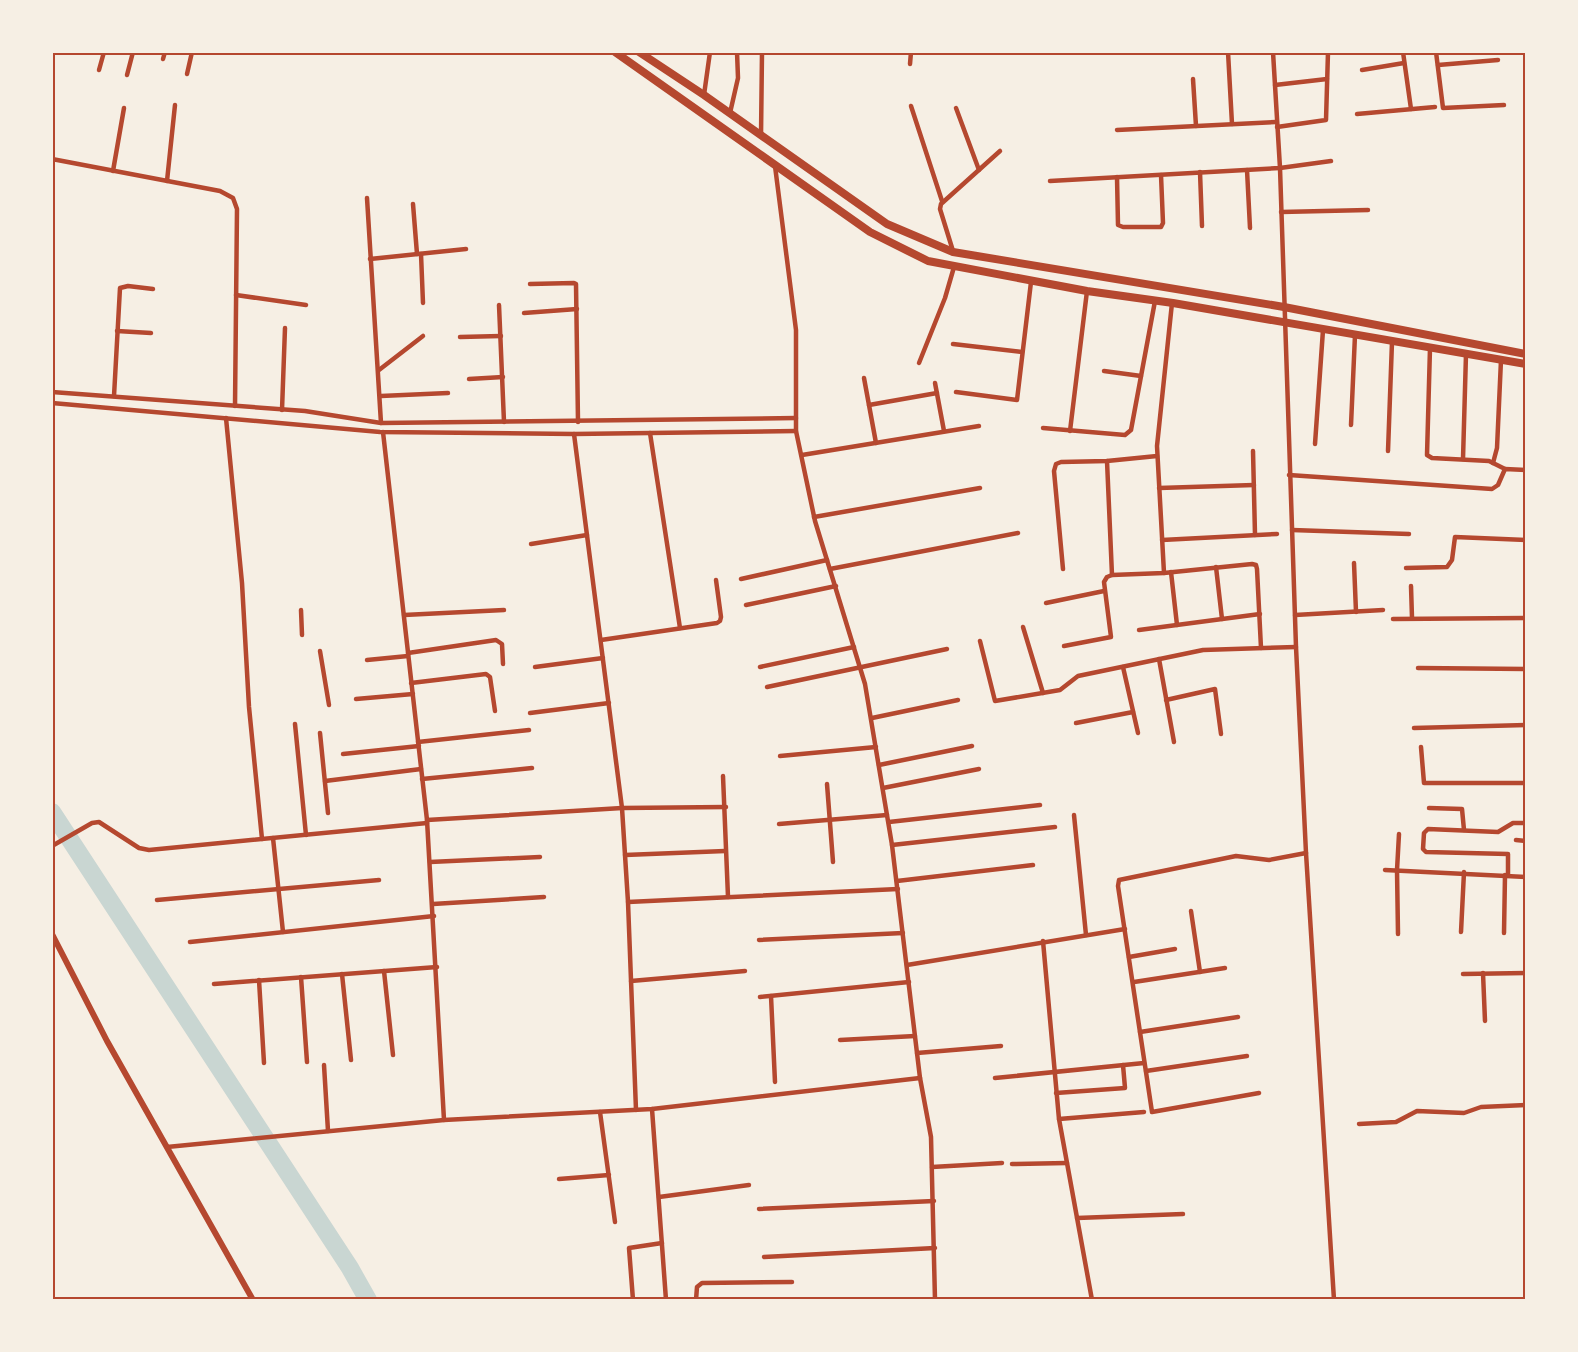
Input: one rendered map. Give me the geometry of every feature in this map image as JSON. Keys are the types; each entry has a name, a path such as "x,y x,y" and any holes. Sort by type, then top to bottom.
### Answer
{"highway":[{"path":"615,52 870,232 928,261 1031,282 1155,300 1526,364"},
{"path":"639,52 887,224 953,252 1284,307 1526,354"}],"street":[{"path":"99,70 104,52"},
{"path":"127,75 133,52"},
{"path":"163,59 165,52"},
{"path":"187,74 192,52"},
{"path":"704,95 710,52"},
{"path":"730,113 738,78 737,52"},
{"path":"761,136 762,52"},
{"path":"910,64 911,52"},
{"path":"1228,52 1232,124"},
{"path":"1274,52 1280,168 1289,475 1306,853 1335,1299"},
{"path":"1117,129 1232,124 1276,125 1326,120 1328,52"},
{"path":"1403,52 1411,109"},
{"path":"1436,52 1443,108 1504,105"},
{"path":"1438,65 1498,60"},
{"path":"1362,70 1404,63"},
{"path":"1193,79 1196,126"},
{"path":"1275,86 1327,79"},
{"path":"166,181 175,105"},
{"path":"911,106 942,201 940,209 953,252"},
{"path":"1357,114 1435,107"},
{"path":"113,171 124,108"},
{"path":"956,108 979,170"},
{"path":"942,201 1000,151"},
{"path":"52,159 220,191 233,198 237,209 235,406"},
{"path":"1050,181 1280,168 1331,161"},
{"path":"775,166 797,338 796,431 814,518 861,667 889,822 920,1078 929,1126 934,1201 935,1299"},
{"path":"1247,170 1250,228"},
{"path":"1200,172 1202,226"},
{"path":"1117,177 1118,225 1161,227 1163,223 1161,175"},
{"path":"367,198 381,423"},
{"path":"413,204 423,303"},
{"path":"1281,212 1368,210"},
{"path":"370,259 466,249"},
{"path":"919,363 945,298 954,267"},
{"path":"956,392 1017,400 1031,282"},
{"path":"530,284 574,283 576,288 579,422"},
{"path":"114,396 120,288 128,286 153,289"},
{"path":"1070,431 1087,291"},
{"path":"236,296 306,305"},
{"path":"1043,428 1125,435 1129,433 1155,300"},
{"path":"1164,573 1157,456 1173,303"},
{"path":"500,305 504,422"},
{"path":"524,313 577,309"},
{"path":"282,410 285,328"},
{"path":"1315,444 1323,330"},
{"path":"117,331 151,333"},
{"path":"1351,425 1354,335"},
{"path":"379,370 423,336"},
{"path":"460,337 501,336"},
{"path":"1388,451 1392,342"},
{"path":"953,344 1022,352"},
{"path":"1430,348 1427,454 1432,458 1494,463 1505,469 1526,470"},
{"path":"1462,459 1466,354"},
{"path":"1494,463 1497,448 1501,360"},
{"path":"1104,371 1141,376"},
{"path":"470,379 503,377"},
{"path":"864,378 876,443"},
{"path":"935,383 944,431"},
{"path":"52,392 282,410 381,423 796,418"},
{"path":"381,396 448,393"},
{"path":"869,405 937,393"},
{"path":"52,403 383,432 574,434 796,431"},
{"path":"226,418 242,583 249,707 262,839"},
{"path":"802,455 979,426"},
{"path":"383,432 427,822 444,1120"},
{"path":"650,433 680,628"},
{"path":"574,434 622,808 636,1110"},
{"path":"1253,451 1255,536"},
{"path":"1063,569 1054,471 1056,464 1157,456"},
{"path":"1107,461 1112,575"},
{"path":"1289,475 1492,489 1498,484 1505,469"},
{"path":"1159,488 1254,485"},
{"path":"814,518 980,488"},
{"path":"1292,530 1408,534"},
{"path":"830,569 1018,533"},
{"path":"1162,540 1277,534"},
{"path":"531,544 587,535"},
{"path":"1406,568 1447,567 1452,560 1455,537 1526,540"},
{"path":"741,579 827,560"},
{"path":"1354,563 1356,612"},
{"path":"1064,646 1111,638 1104,582 1112,575 1256,565 1261,648"},
{"path":"1216,567 1222,619"},
{"path":"1171,572 1177,625"},
{"path":"601,639 720,621 716,580"},
{"path":"746,605 836,586"},
{"path":"1412,586 1412,618"},
{"path":"1046,603 1104,591"},
{"path":"301,610 302,635"},
{"path":"404,615 504,610"},
{"path":"1295,615 1383,610"},
{"path":"1139,630 1260,614"},
{"path":"1393,619 1526,618"},
{"path":"1023,627 1043,693"},
{"path":"367,660 496,640 502,644 503,664"},
{"path":"980,641 994,702 1064,688 1078,676 1209,649 1296,647"},
{"path":"760,667 854,647"},
{"path":"767,687 946,649"},
{"path":"320,651 329,705"},
{"path":"535,667 603,658"},
{"path":"1159,659 1174,742"},
{"path":"1123,667 1138,733"},
{"path":"1418,668 1526,669"},
{"path":"411,683 486,674 490,677 495,711"},
{"path":"1166,700 1215,690 1221,734"},
{"path":"356,699 413,694"},
{"path":"872,718 958,700"},
{"path":"530,713 609,703"},
{"path":"1076,723 1133,712"},
{"path":"295,724 306,835"},
{"path":"1414,728 1526,725"},
{"path":"343,754 529,730"},
{"path":"320,733 328,813"},
{"path":"879,765 972,746"},
{"path":"780,756 876,747"},
{"path":"1421,747 1424,783 1526,783"},
{"path":"422,779 532,768"},
{"path":"324,781 421,769"},
{"path":"883,788 979,769"},
{"path":"723,776 728,897"},
{"path":"827,784 832,862"},
{"path":"889,822 1040,805"},
{"path":"52,846 99,822 139,848 149,850 427,822 622,808 726,807"},
{"path":"1429,808 1462,809 1464,830"},
{"path":"1074,814 1086,935"},
{"path":"779,824 887,815"},
{"path":"1504,933 1509,856 1505,853 1423,851 1426,830 1498,832 1514,823 1526,823"},
{"path":"892,845 1055,828"},
{"path":"1398,934 1397,870 1400,834"},
{"path":"273,838 283,932"},
{"path":"1516,840 1526,841"},
{"path":"625,855 725,851"},
{"path":"1259,1093 1152,1112 1118,886 1119,880 1236,856 1269,860 1306,853"},
{"path":"430,862 540,857"},
{"path":"897,881 1033,865"},
{"path":"1385,870 1464,872 1526,877"},
{"path":"1461,932 1464,872"},
{"path":"157,900 379,880"},
{"path":"628,902 898,889"},
{"path":"433,904 544,897"},
{"path":"1191,911 1200,972"},
{"path":"190,942 434,916"},
{"path":"907,965 1125,929"},
{"path":"759,940 903,933"},
{"path":"52,934 107,1041 253,1299"},
{"path":"1043,941 1059,1119 1092,1299"},
{"path":"1130,957 1175,949"},
{"path":"214,984 436,967"},
{"path":"1134,982 1225,968"},
{"path":"384,971 393,1055"},
{"path":"631,981 745,971"},
{"path":"1463,974 1526,973"},
{"path":"342,974 351,1060"},
{"path":"1483,974 1485,1021"},
{"path":"301,977 307,1062"},
{"path":"259,980 264,1063"},
{"path":"760,998 909,982"},
{"path":"771,996 775,1082"},
{"path":"1140,1032 1238,1017"},
{"path":"840,1040 915,1036"},
{"path":"917,1053 1001,1047"},
{"path":"1146,1071 1247,1056"},
{"path":"995,1078 1144,1063"},
{"path":"324,1065 328,1131"},
{"path":"1056,1093 1125,1088 1123,1065"},
{"path":"167,1146 444,1120 652,1109 920,1078"},
{"path":"1359,1124 1396,1122 1418,1111 1464,1113 1481,1107 1526,1105"},
{"path":"652,1109 666,1299"},
{"path":"600,1112 615,1222"},
{"path":"1059,1119 1144,1112"},
{"path":"932,1167 1002,1163"},
{"path":"1012,1164 1067,1163"},
{"path":"559,1179 609,1175"},
{"path":"659,1197 749,1185"},
{"path":"759,1209 934,1201"},
{"path":"1077,1218 1183,1214"},
{"path":"633,1299 629,1248 662,1243"},
{"path":"764,1257 935,1248"},
{"path":"696,1299 697,1287 702,1283 792,1282"}],"waterway":[{"path":"52,812 350,1268 368,1300"}]}
